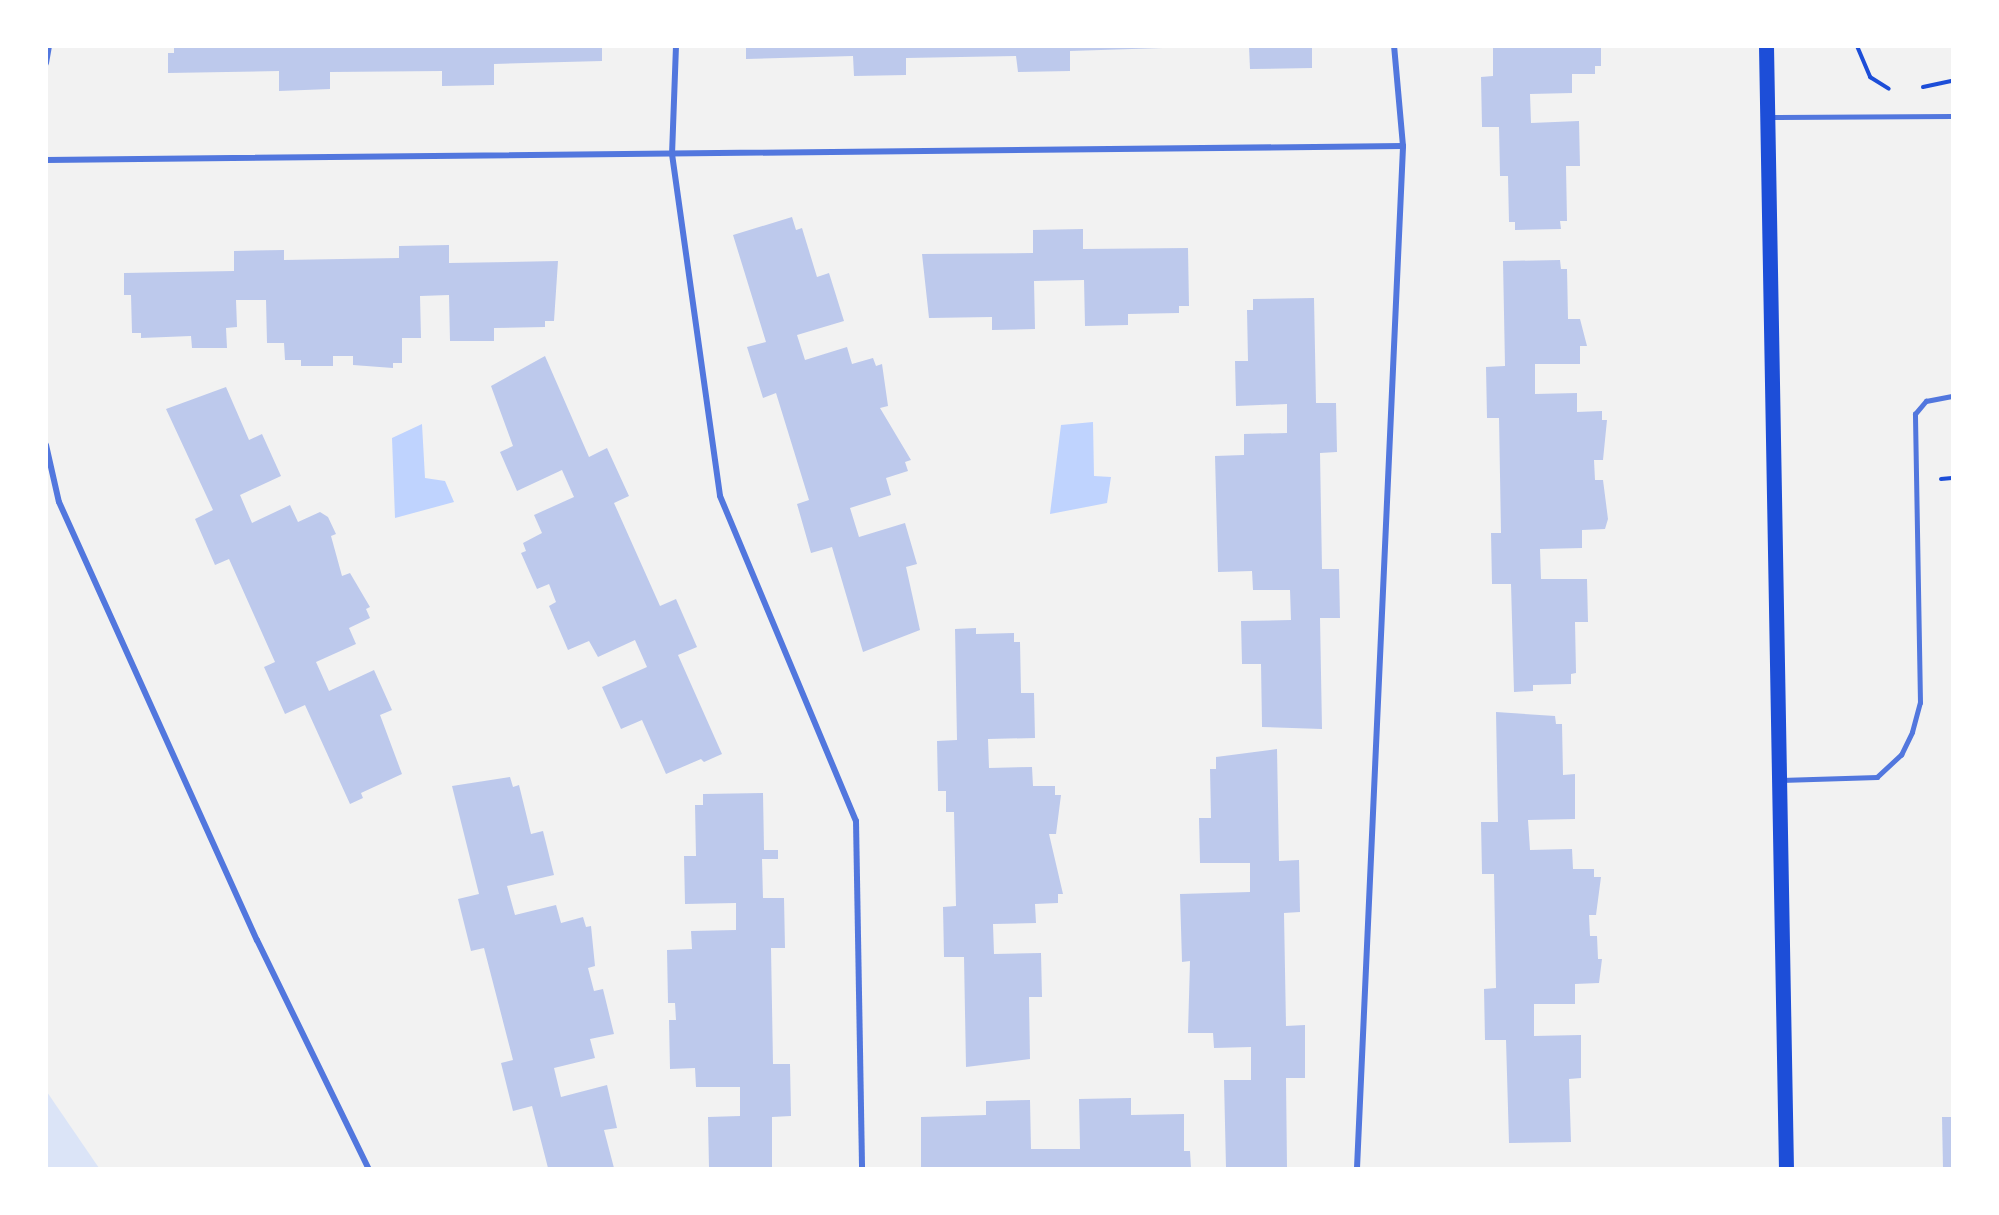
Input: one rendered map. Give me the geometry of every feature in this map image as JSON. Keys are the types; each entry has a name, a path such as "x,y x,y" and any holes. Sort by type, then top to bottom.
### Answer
{"main road":[{"path":"1766,46 1786,1168"}],"street":[{"path":"46,63 49,46"},
{"path":"676,46 672,154 720,496 856,820 862,1168"},
{"path":"1357,1168 1403,146 1394,46"},
{"path":"46,160 1403,146"},
{"path":"46,445 59,502 257,940 368,1168"}],"lane":[{"path":"1767,117 1953,116"},
{"path":"1779,780 1877,777 1900,755 1912,732 1920,703 1913,431 1915,414 1926,401 1953,396"}],"path":[{"path":"1857,46 1870,77 1890,90 1901,90"},
{"path":"1912,89 1953,81"}],"shaded area":[{"path":"47,1092 99,1168 47,1168"}],"water":[{"path":"1093,422 1094,476 1111,477 1107,503 1050,514 1061,425"},
{"path":"422,424 425,478 445,481 454,502 395,518 392,438"}],"building":[{"path":"174,46 602,46 602,61 494,64 494,85 442,86 442,71 330,72 330,89 279,91 279,71 168,73 168,53 174,53"},
{"path":"746,46 1163,46 1163,48 1070,51 1070,71 1018,72 1016,56 906,58 906,75 854,76 853,56 746,59"},
{"path":"1249,46 1312,46 1312,68 1250,69"},
{"path":"1493,46 1601,46 1601,66 1595,66 1595,74 1572,74 1572,93 1530,94 1531,123 1579,121 1580,166 1566,166 1567,221 1560,221 1561,229 1515,230 1515,222 1509,222 1508,176 1500,176 1499,127 1482,127 1481,77 1493,76"},
{"path":"792,217 796,230 802,228 817,277 829,273 844,321 797,335 805,360 847,347 852,364 873,358 876,366 882,364 888,406 880,408 911,460 905,462 908,471 886,478 891,495 850,508 859,537 905,523 917,564 906,567 920,630 863,652 832,547 811,553 797,504 809,500 776,393 763,398 747,347 766,342 733,235"},
{"path":"1083,229 1083,249 1188,248 1189,306 1179,306 1179,313 1128,314 1128,325 1085,326 1084,280 1034,281 1035,329 992,330 992,317 929,318 922,254 1033,253 1033,230"},
{"path":"449,245 449,263 558,261 554,321 545,321 545,327 494,328 494,341 450,341 449,295 420,296 421,338 402,338 402,363 393,363 393,368 353,365 353,356 333,356 333,366 301,366 301,360 285,360 284,343 267,343 266,300 236,300 237,327 226,328 227,348 192,348 191,336 141,338 141,333 132,333 131,295 124,295 124,273 234,271 234,251 284,250 284,260 399,258 399,246"},
{"path":"1560,260 1561,269 1567,269 1568,319 1580,319 1587,346 1580,346 1580,364 1535,364 1535,394 1577,393 1577,412 1602,411 1602,420 1607,420 1603,460 1594,460 1595,480 1603,480 1608,519 1605,529 1582,530 1582,548 1540,549 1541,579 1587,579 1588,622 1575,622 1576,673 1571,674 1571,684 1533,685 1533,691 1514,692 1511,584 1492,584 1491,533 1501,533 1499,418 1487,418 1486,367 1505,366 1503,261"},
{"path":"1314,298 1316,403 1336,403 1337,452 1320,453 1322,569 1339,569 1340,618 1320,618 1322,729 1262,727 1261,664 1242,664 1241,621 1291,620 1290,590 1253,590 1252,571 1218,572 1215,456 1244,455 1244,434 1287,433 1287,404 1236,406 1235,361 1248,361 1247,310 1253,310 1253,299"},
{"path":"545,356 589,457 607,448 629,496 614,503 660,606 676,599 697,647 678,655 722,754 704,762 701,759 666,774 642,720 621,729 602,687 647,667 635,640 598,657 589,641 568,650 549,606 556,602 549,584 537,589 521,553 526,551 523,543 542,533 534,515 574,497 562,470 517,491 500,452 513,446 491,386"},
{"path":"226,387 249,440 262,434 281,476 240,495 252,523 290,505 298,522 320,512 328,517 336,534 331,536 342,576 350,573 370,607 366,609 370,618 349,628 356,644 316,662 329,691 374,670 392,710 380,715 402,774 361,793 363,798 350,804 305,705 285,714 264,667 275,662 229,559 215,565 195,519 213,510 166,409"},
{"path":"976,628 976,634 1014,633 1014,642 1020,642 1021,693 1034,693 1035,738 988,739 989,768 1032,767 1033,786 1055,786 1055,795 1061,795 1056,834 1049,834 1063,894 1058,894 1058,903 1035,904 1036,923 993,924 994,954 1041,953 1042,997 1029,997 1030,1059 966,1067 964,957 944,957 943,907 956,906 954,812 946,812 946,791 938,791 937,741 957,740 955,629"},
{"path":"1496,712 1555,716 1556,724 1562,724 1563,775 1575,774 1575,819 1528,820 1530,850 1572,849 1573,869 1594,869 1594,877 1601,877 1596,915 1589,915 1590,936 1597,936 1598,959 1602,959 1599,983 1575,984 1575,1004 1534,1004 1534,1036 1581,1035 1581,1078 1569,1079 1571,1142 1509,1143 1506,1040 1485,1040 1484,989 1496,988 1494,874 1482,874 1481,822 1498,822"},
{"path":"1277,749 1279,861 1299,860 1300,912 1284,913 1286,1026 1305,1025 1305,1078 1286,1078 1287,1168 1226,1168 1224,1080 1251,1080 1251,1047 1214,1048 1213,1033 1188,1033 1190,961 1182,962 1180,894 1250,892 1250,863 1200,863 1199,818 1211,818 1210,769 1216,769 1216,757"},
{"path":"510,777 513,787 519,785 531,834 543,831 554,875 507,886 515,915 556,905 561,923 583,917 586,927 591,926 595,966 588,968 594,991 603,989 614,1034 590,1039 595,1058 554,1068 561,1097 607,1085 617,1128 604,1130 614,1168 548,1168 532,1106 513,1111 501,1063 513,1060 484,948 471,951 458,899 479,894 452,786"},
{"path":"763,793 764,850 778,850 778,859 762,859 763,898 784,898 785,948 771,948 773,1064 790,1064 791,1116 772,1117 772,1168 709,1168 708,1117 740,1116 740,1087 696,1087 695,1068 670,1069 669,1020 676,1020 675,1003 668,1003 667,950 692,949 691,931 736,930 736,903 685,904 684,856 696,856 695,805 703,805 703,794"},
{"path":"1131,1098 1131,1115 1184,1114 1184,1151 1190,1151 1191,1168 921,1168 921,1117 986,1115 986,1101 1030,1100 1031,1149 1080,1149 1079,1099"},
{"path":"1942,1117 1952,1117 1952,1168 1943,1168"}]}
